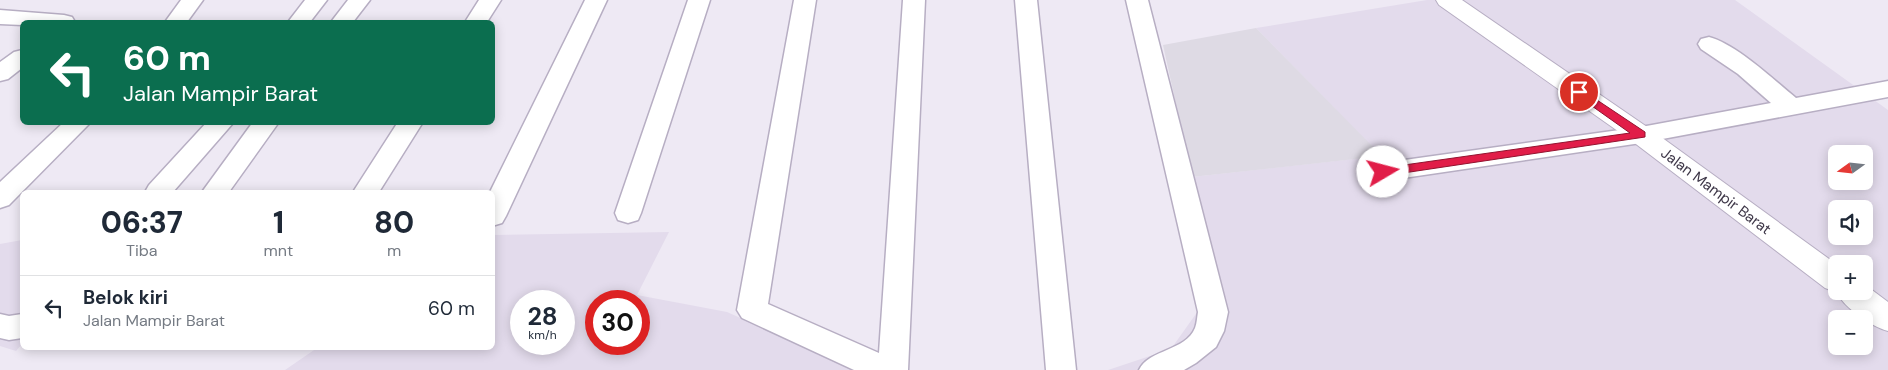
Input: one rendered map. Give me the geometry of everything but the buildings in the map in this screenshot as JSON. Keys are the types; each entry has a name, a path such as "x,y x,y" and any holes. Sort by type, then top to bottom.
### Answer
{"street":[{"path":"0,9 13,0"},
{"path":"177,20 192,0"},
{"path":"301,20 316,0"},
{"path":"344,20 359,0"},
{"path":"477,20 490,0"},
{"path":"495,210 596,0"},
{"path":"628,213 699,0"},
{"path":"804,0 752,310 885,370"},
{"path":"893,370 914,0"},
{"path":"1026,0 1061,370"},
{"path":"1137,0 1213,312 1208,331 1202,342 1182,356 1154,370"},
{"name":"Jalan Mampir Barat","path":"1447,0 1641,135 1828,274"},
{"path":"0,16 43,20"},
{"path":"1708,44 1746,69 1791,107"},
{"path":"0,74 20,59"},
{"path":"1383,172 1641,135 1888,89"},
{"path":"0,198 76,125"},
{"path":"160,190 219,125"},
{"path":"216,190 265,125"},
{"path":"367,190 409,125"},
{"path":"1863,300 1888,319"},
{"path":"0,326 9,328 20,326"}],"shaded area":[{"path":"1427,0 1735,0 1888,110 1888,370 1108,370 1171,349 1215,287 1192,177 1381,156 1256,28"},
{"path":"1256,28 1382,156 1192,177 1163,45"},
{"path":"669,232 640,290 585,290 585,355 650,355 650,297 727,312 858,370 285,370 314,350 495,350 495,235"},
{"path":"20,240 20,346 16,351 0,346 0,244"}],"route":[{"path":"1383,172 1641,135 1579,92"}]}
